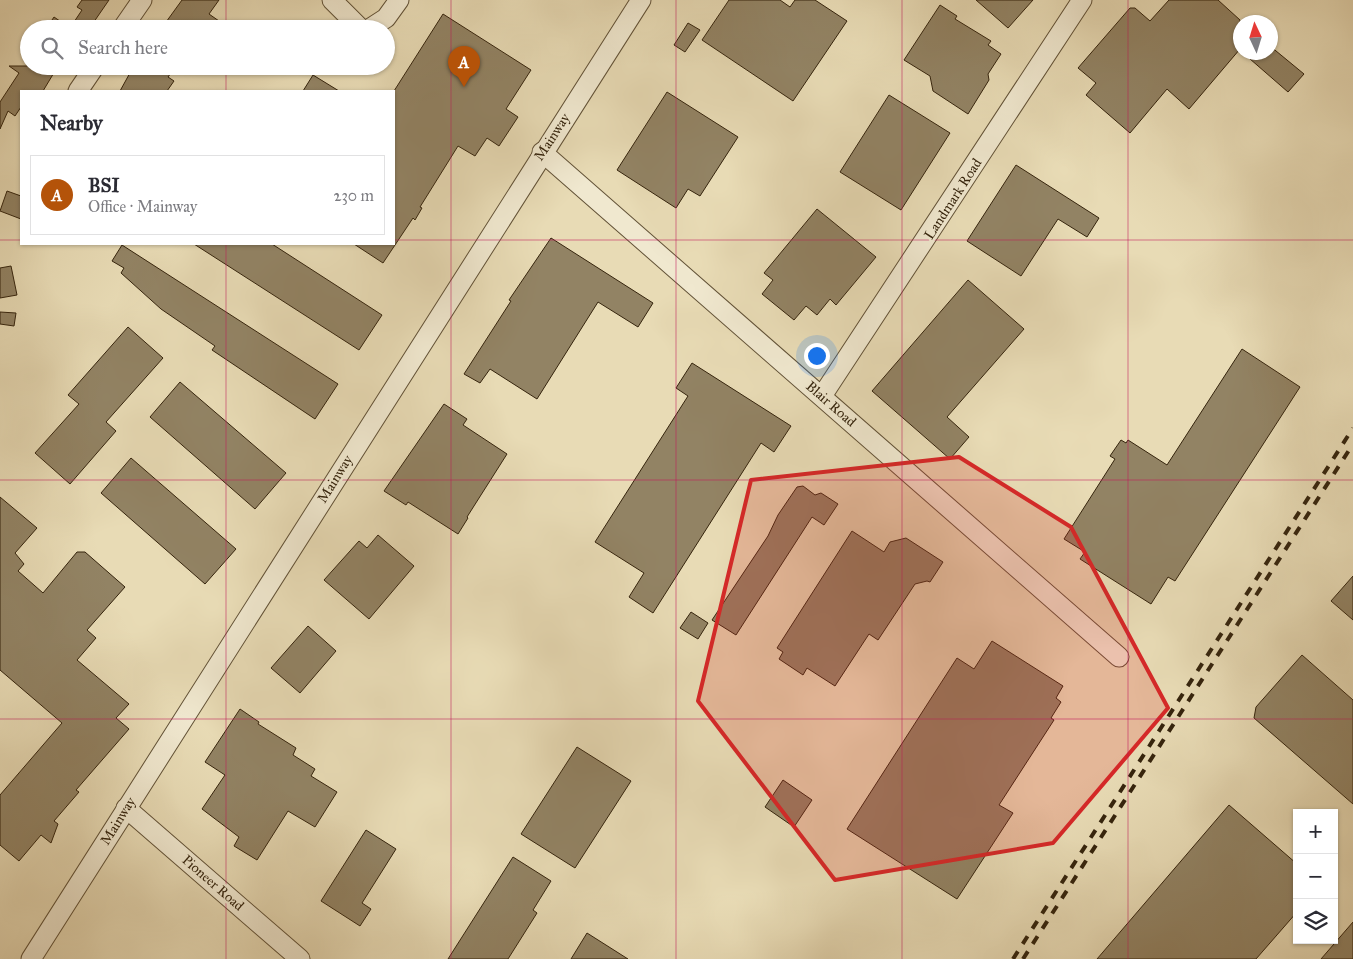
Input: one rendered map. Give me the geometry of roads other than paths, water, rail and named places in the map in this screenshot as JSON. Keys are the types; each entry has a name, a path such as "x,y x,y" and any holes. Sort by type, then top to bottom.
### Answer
{"street":[{"path":"128,20 142,0"},
{"path":"332,0 352,20"},
{"path":"383,20 399,0"},
{"name":"Landmark Road","path":"822,396 1082,0"},
{"name":"Mainway","path":"31,959 639,1"},
{"path":"79,90 90,75"},
{"name":"Blair Road","path":"542,152 1120,657"},
{"name":"Pioneer Road","path":"126,808 300,959"}],"railway":[{"path":"1013,959 1353,428"},
{"path":"1023,959 1353,444"}],"place":[{"name":"BSI","path":"464,87"}]}
